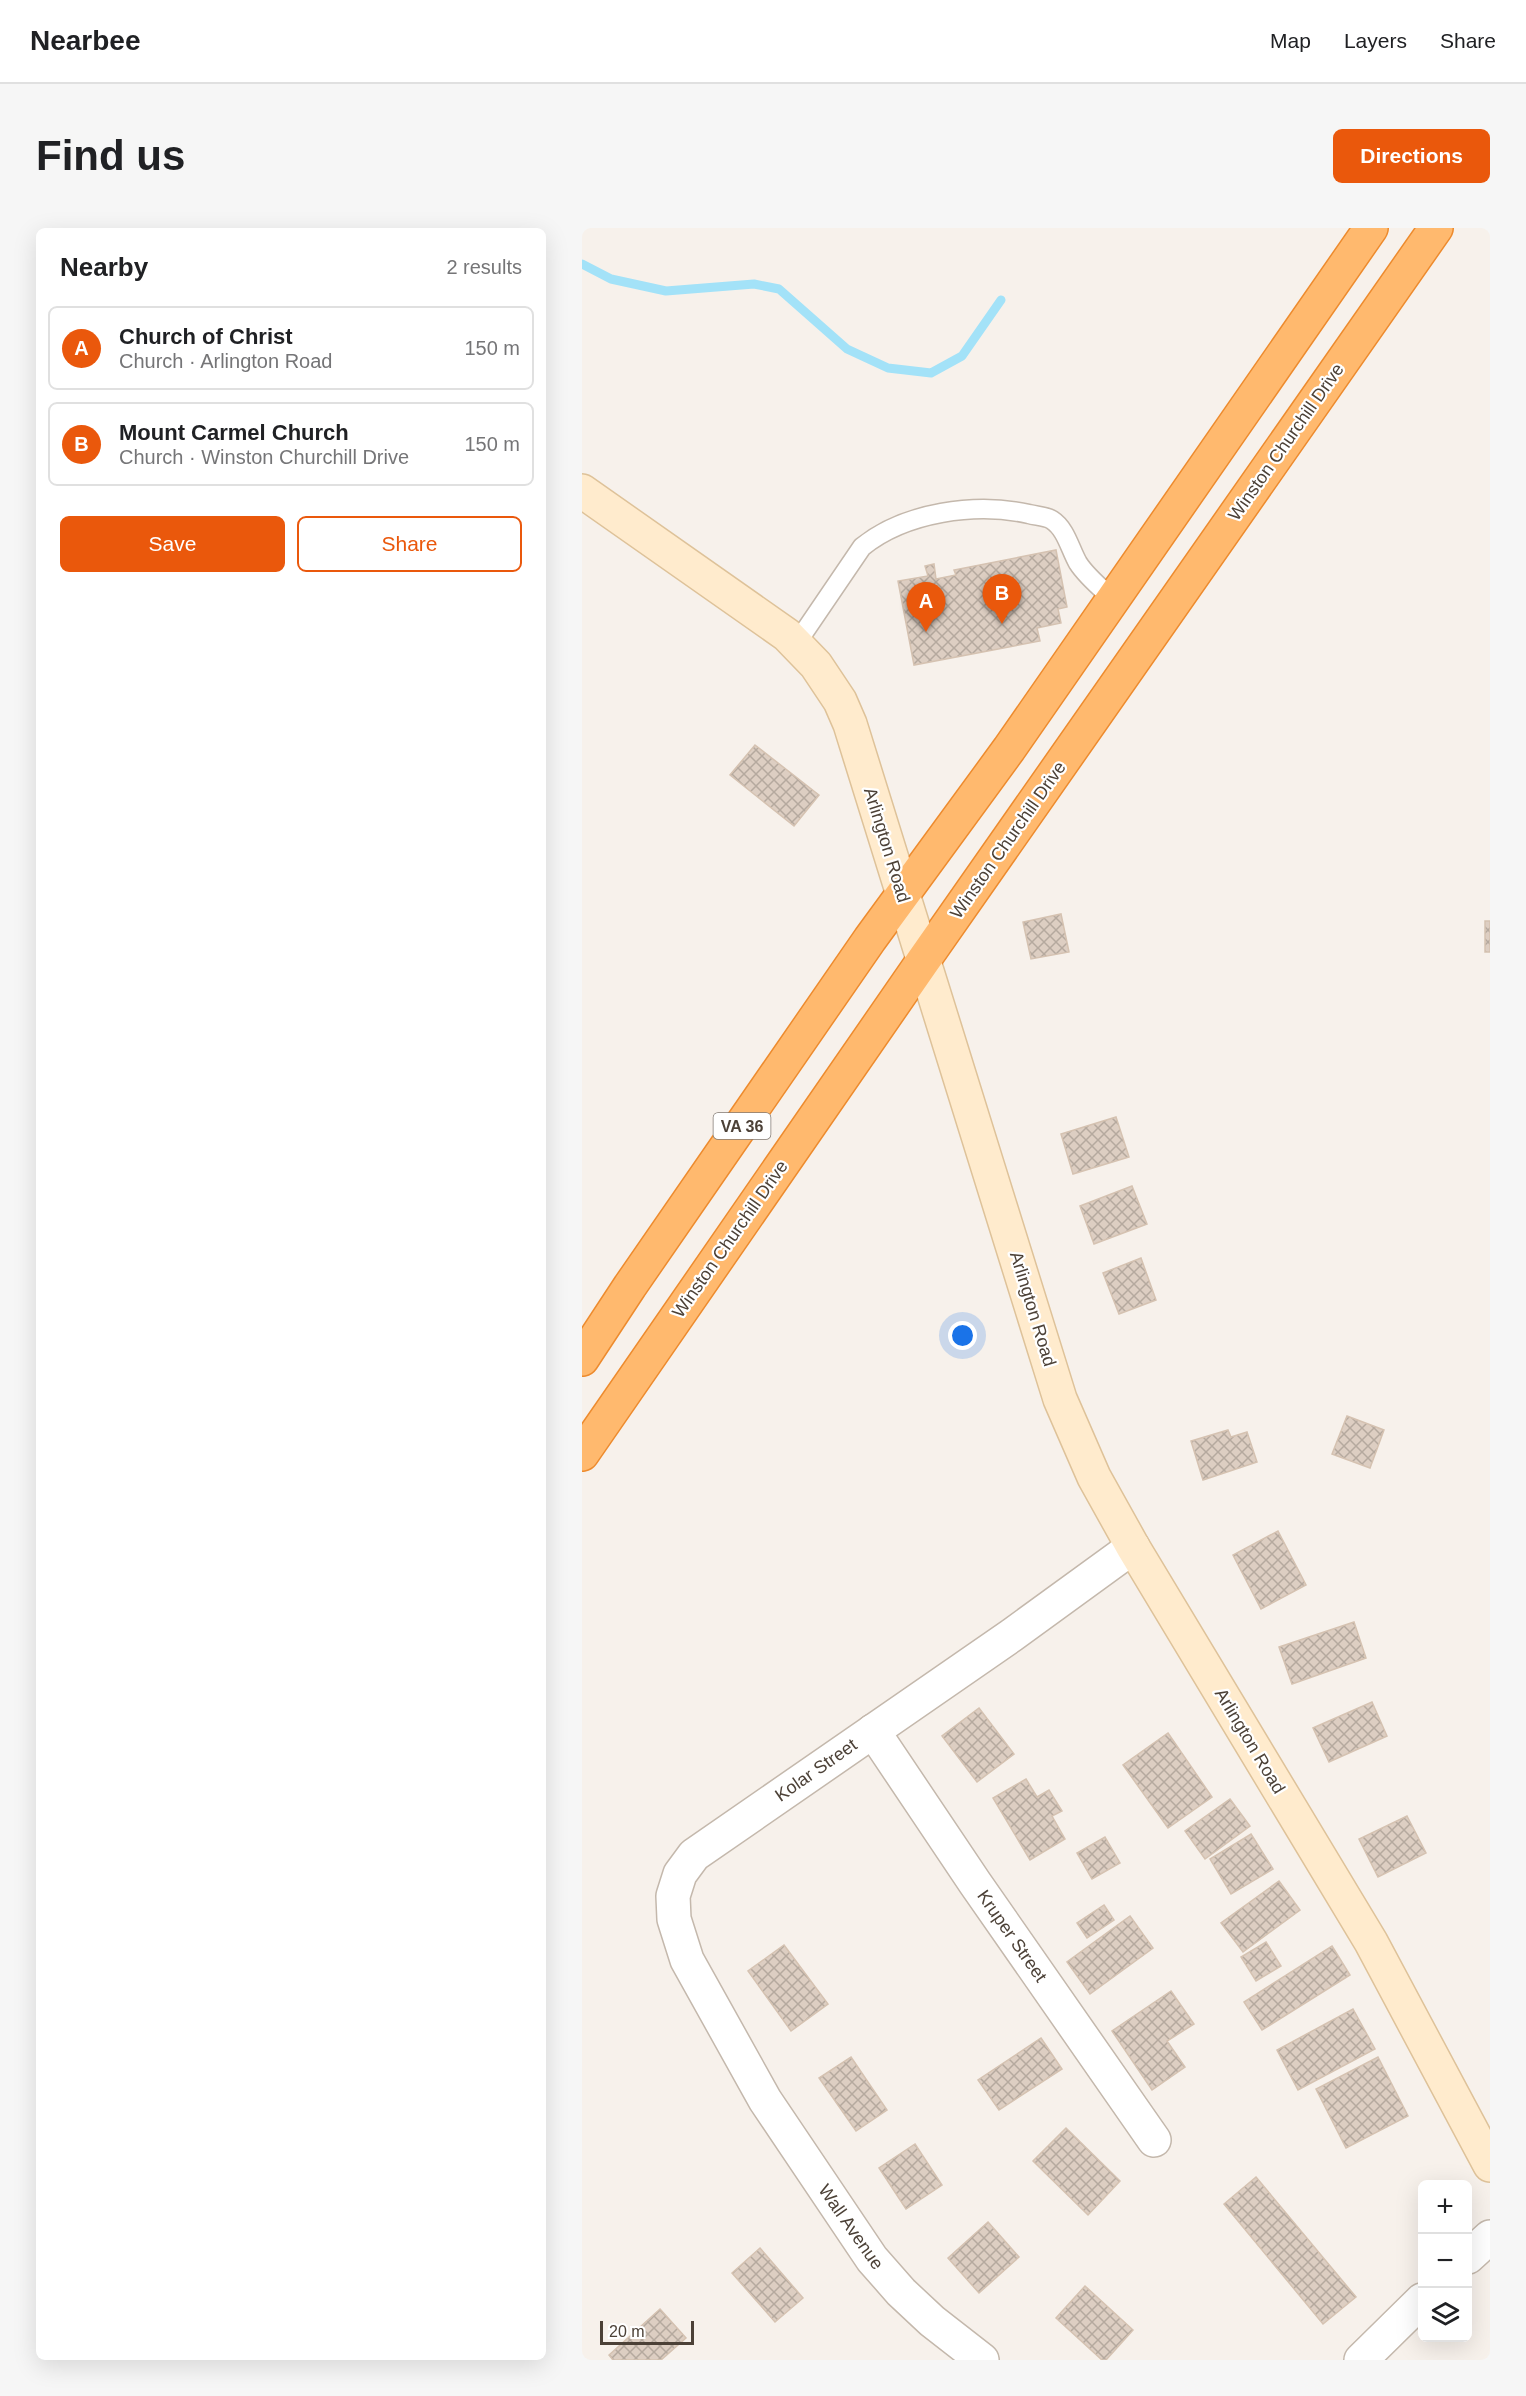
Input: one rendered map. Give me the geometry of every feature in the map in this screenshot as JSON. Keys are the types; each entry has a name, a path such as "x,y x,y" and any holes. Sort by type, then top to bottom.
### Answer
{"highway":[{"path":"902,894 1010,748 1371,228"},
{"name":"Winston Churchill Drive","path":"582,1454 923,961 1436,228"},
{"name":"VA 36","path":"582,1359 630,1286 902,894"}],"street":[{"name":"Arlington Road","path":"582,491 788,635 816,665 840,701 850,724 1060,1399 1094,1477 1133,1547 1371,1942 1490,2166"},
{"name":"Kolar Street","path":"748,2070 687,1960 674,1919 673,1896 680,1874 694,1855 1012,1635 1133,1547"},
{"name":"Kruper Street","path":"873,1731 975,1883 1154,2140"},
{"name":"Wall Avenue","path":"748,2070 765,2100 872,2259 909,2300 982,2360"},
{"path":"1472,2253 1490,2237"},
{"path":"1360,2360 1418,2304"}],"lane":[{"path":"796,644 862,547 868,542 921,518 966,510 1011,510 1051,519 1065,534 1079,564 1092,580 1113,599"}],"building":[{"path":"1056,550 1067,607 1058,609 1061,623 1037,628 1040,641 914,665 898,581 928,576 925,566 934,564 936,579 956,575 954,570"},
{"path":"755,745 819,795 794,826 730,775"},
{"path":"1061,914 1069,952 1031,959 1023,922"},
{"path":"1485,921 1490,921 1490,952 1485,952"},
{"path":"1116,1117 1129,1157 1073,1174 1061,1134"},
{"path":"1132,1186 1147,1224 1094,1244 1080,1206"},
{"path":"1141,1258 1156,1300 1119,1314 1103,1273"},
{"path":"1347,1416 1384,1430 1370,1468 1332,1454"},
{"path":"1228,1430 1231,1437 1247,1432 1257,1462 1203,1480 1191,1441"},
{"path":"1278,1531 1306,1585 1261,1609 1233,1555"},
{"path":"1354,1622 1366,1658 1292,1684 1279,1647"},
{"path":"1372,1702 1387,1736 1329,1762 1313,1728"},
{"path":"979,1708 1014,1754 977,1782 942,1736"},
{"path":"1168,1733 1212,1797 1168,1828 1123,1765"},
{"path":"1026,1779 1037,1797 1049,1790 1062,1811 1052,1816 1065,1839 1030,1860 993,1798"},
{"path":"1230,1799 1250,1826 1205,1859 1185,1831"},
{"path":"1407,1816 1426,1853 1378,1877 1359,1839"},
{"path":"1251,1834 1273,1869 1231,1894 1210,1859"},
{"path":"1105,1837 1120,1863 1092,1879 1077,1853"},
{"path":"1279,1881 1300,1910 1243,1952 1221,1923"},
{"path":"1104,1905 1114,1920 1087,1938 1077,1923"},
{"path":"1130,1916 1153,1948 1090,1994 1067,1962"},
{"path":"1266,1942 1281,1966 1256,1981 1241,1957"},
{"path":"784,1945 828,2004 791,2031 748,1971"},
{"path":"1332,1946 1350,1975 1262,2030 1244,2002"},
{"path":"1171,1991 1194,2024 1167,2041 1185,2067 1152,2090 1112,2031"},
{"path":"1353,2009 1375,2049 1298,2090 1277,2050"},
{"path":"1041,2038 1062,2069 999,2110 978,2080"},
{"path":"851,2057 887,2110 856,2131 819,2078"},
{"path":"1378,2057 1408,2116 1346,2148 1316,2089"},
{"path":"1066,2128 1120,2181 1088,2215 1033,2161"},
{"path":"915,2144 942,2185 906,2209 879,2168"},
{"path":"1256,2177 1356,2297 1323,2324 1224,2204"},
{"path":"988,2222 1019,2257 979,2293 948,2258"},
{"path":"760,2248 803,2298 775,2322 732,2273"},
{"path":"1085,2286 1133,2330 1106,2360 1102,2360 1056,2318"},
{"path":"660,2309 686,2338 661,2360 613,2360 609,2355"}],"waterway":[{"path":"582,264 611,279 666,291 754,284 779,289 847,349 888,368 931,373 962,356 1001,300"}],"place":[{"name":"Mount Carmel Church","path":"1002,624"},
{"name":"Church of Christ","path":"926,632"}]}
